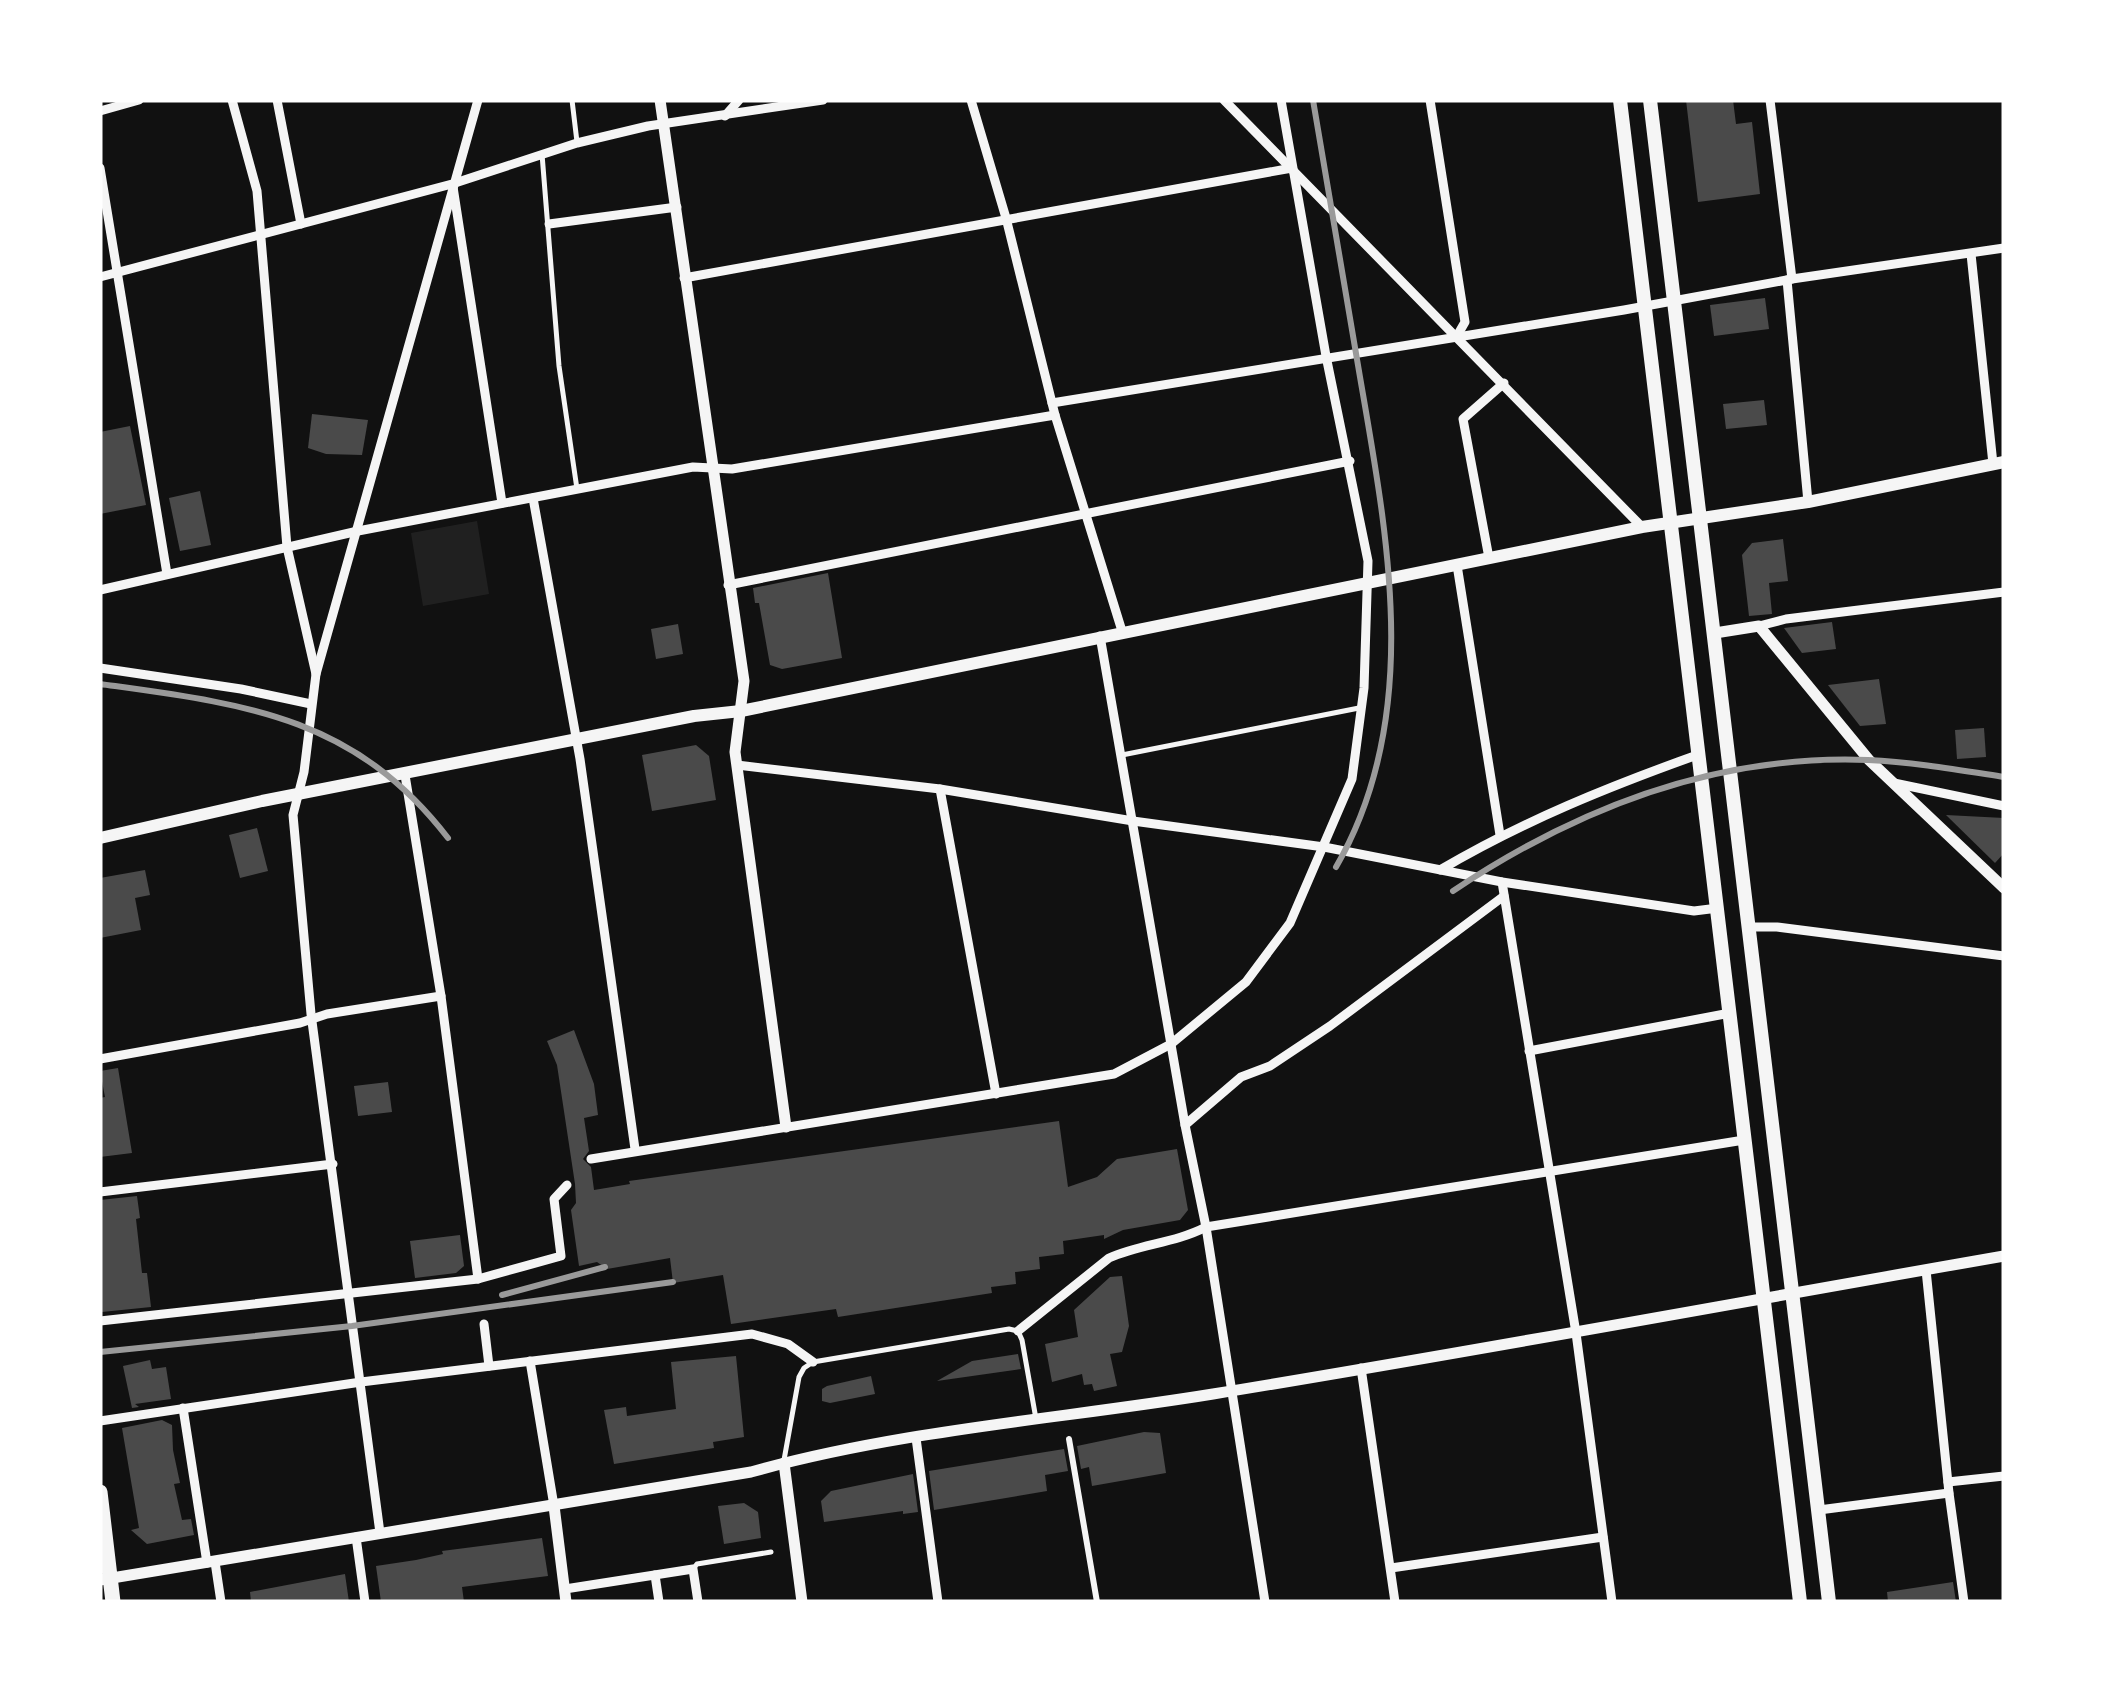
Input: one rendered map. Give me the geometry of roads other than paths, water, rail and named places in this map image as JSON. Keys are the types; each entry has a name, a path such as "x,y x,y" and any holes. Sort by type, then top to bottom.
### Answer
{"highway":[{"path":"100,1492 105,1580 112,1602"}],"main road":[{"path":"1620,100 1800,1602"},
{"path":"1650,100 1830,1602"},
{"path":"100,838 298,794 694,716 742,711 1642,527 1808,502 1998,463"}],"street":[{"path":"100,111 138,100"},
{"path":"232,100 257,191 287,547 316,674"},
{"path":"277,100 301,224"},
{"path":"380,1533 312,1018 293,815 304,772 316,674 478,100"},
{"path":"660,100 744,682 737,765 786,1127"},
{"path":"725,116 739,100"},
{"path":"100,277 452,184 577,143 664,124 823,100"},
{"path":"971,100 1006,218 1055,415 1122,631"},
{"path":"1224,100 1642,527"},
{"path":"591,1159 1114,1074 1171,1044 1246,982 1290,923 1352,779 1362,708 1368,561 1280,100"},
{"path":"1430,100 1466,322 1457,336"},
{"path":"1770,100 1808,502"},
{"path":"100,168 167,574"},
{"path":"684,278 1292,168"},
{"path":"452,184 502,503"},
{"path":"549,224 678,207"},
{"path":"1052,403 2004,248"},
{"path":"1971,254 1998,463"},
{"path":"1489,558 1462,419 1504,383"},
{"path":"100,590 358,531 693,467 732,469 1055,415"},
{"path":"728,585 1350,460"},
{"path":"533,498 575,739 635,1150"},
{"path":"1457,565 1500,834"},
{"path":"1715,633 1786,619 2004,592"},
{"path":"1760,626 1891,782 2004,888"},
{"path":"1100,636 1206,1228 1265,1602"},
{"path":"100,668 226,686 312,704"},
{"path":"1440,870 1500,834 1700,754"},
{"path":"737,765 940,789 1133,822 1324,847 1502,882 1694,911 1718,908"},
{"path":"405,774 441,996 478,1279"},
{"path":"1891,782 2004,806"},
{"path":"940,789 996,1094"},
{"path":"1502,882 1576,1333 1612,1602"},
{"path":"1185,1124 1241,1077 1270,1066 1330,1026 1504,896"},
{"path":"1748,926 2004,956"},
{"path":"100,1060 441,996"},
{"path":"1529,1051 1730,1012"},
{"path":"1018,1331 1109,1258 1127,1250 1186,1238 1206,1228 1744,1140"},
{"path":"100,1192 333,1164"},
{"path":"100,1321 478,1279 560,1256 554,1199 567,1185"},
{"path":"105,1580 751,1472 916,1438 1231,1391 1576,1333 2004,1256"},
{"path":"1926,1270 1964,1602"},
{"path":"484,1324 490,1366"},
{"path":"100,1421 361,1382 752,1334 788,1344 813,1362"},
{"path":"530,1361 566,1595 693,1569 698,1602"},
{"path":"1360,1368 1395,1602"},
{"path":"183,1408 221,1602"},
{"path":"916,1438 938,1602"},
{"path":"1069,1439 1097,1602"},
{"path":"784,1463 802,1602"},
{"path":"1819,1510 2004,1476"},
{"path":"1390,1568 1603,1537"},
{"path":"356,1538 365,1602"},
{"path":"655,1574 659,1602"}],"lane":[{"path":"572,100 577,143"},
{"path":"542,153 559,366 577,489"},
{"path":"1122,754 1362,708"},
{"path":"784,1463 799,1377 813,1362 1009,1328 1018,1331 1036,1420"},
{"path":"693,1569 697,1564 771,1552"}],"railway":[{"path":"1313,100 1380,501 1391,626 1389,689 1380,750 1363,810 1336,867"},
{"path":"100,684 248,709 334,740 374,765 412,797 448,838"},
{"path":"1453,891 1500,861 1599,811 1650,792 1756,766 1868,760 2004,777"},
{"path":"502,1295 605,1267"},
{"path":"100,1352 352,1326 673,1282"}]}
